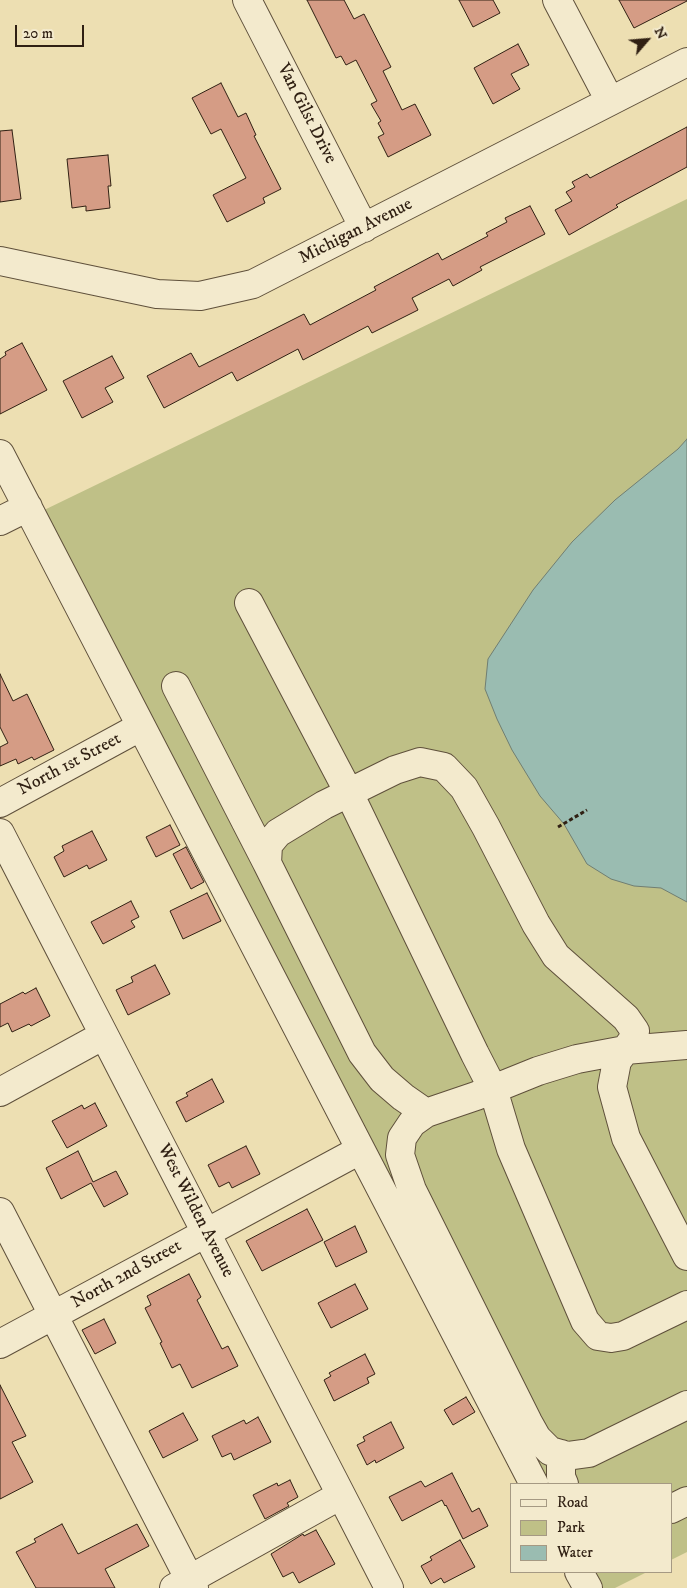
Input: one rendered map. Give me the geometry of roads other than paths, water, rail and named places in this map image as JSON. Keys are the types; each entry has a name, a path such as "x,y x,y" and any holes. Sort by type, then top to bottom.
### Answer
{"street":[{"name":"Van Gilst Drive","path":"247,0 364,228"},
{"path":"557,0 610,101"},
{"name":"Michigan Avenue","path":"0,261 157,294 200,296 253,284 687,62"},
{"path":"0,454 533,1483"},
{"path":"0,521 28,506"},
{"path":"249,604 349,792 474,1054 494,1088 511,1149 586,1321 598,1336 611,1338 623,1336 687,1305"},
{"path":"176,686 362,1053 382,1079 426,1113"},
{"name":"North 1st Street","path":"0,803 140,727"},
{"path":"267,863 268,845 278,833 324,805 395,770 420,762 444,767 464,788 536,924 556,956 626,1018 635,1031 632,1041 617,1062 612,1087 626,1138 687,1256"},
{"name":"West Wilden Avenue","path":"0,833 389,1588"},
{"path":"0,1092 104,1035"},
{"path":"687,1045 625,1050 577,1059 538,1071 426,1113 412,1123 402,1138 400,1155 412,1190 528,1422 537,1438 550,1451 568,1456 589,1453 687,1405"},
{"name":"North 2nd Street","path":"0,1344 360,1150"},
{"path":"0,1212 186,1585 341,1496"},
{"path":"561,1454 561,1477 564,1483"},
{"path":"672,1508 687,1501"},
{"path":"580,1573 588,1588"}],"water":[{"path":"687,439 687,902 661,888 634,886 611,879 587,864 564,824 540,796 512,750 485,689 488,659 533,590 572,542 615,500 678,449"}]}
